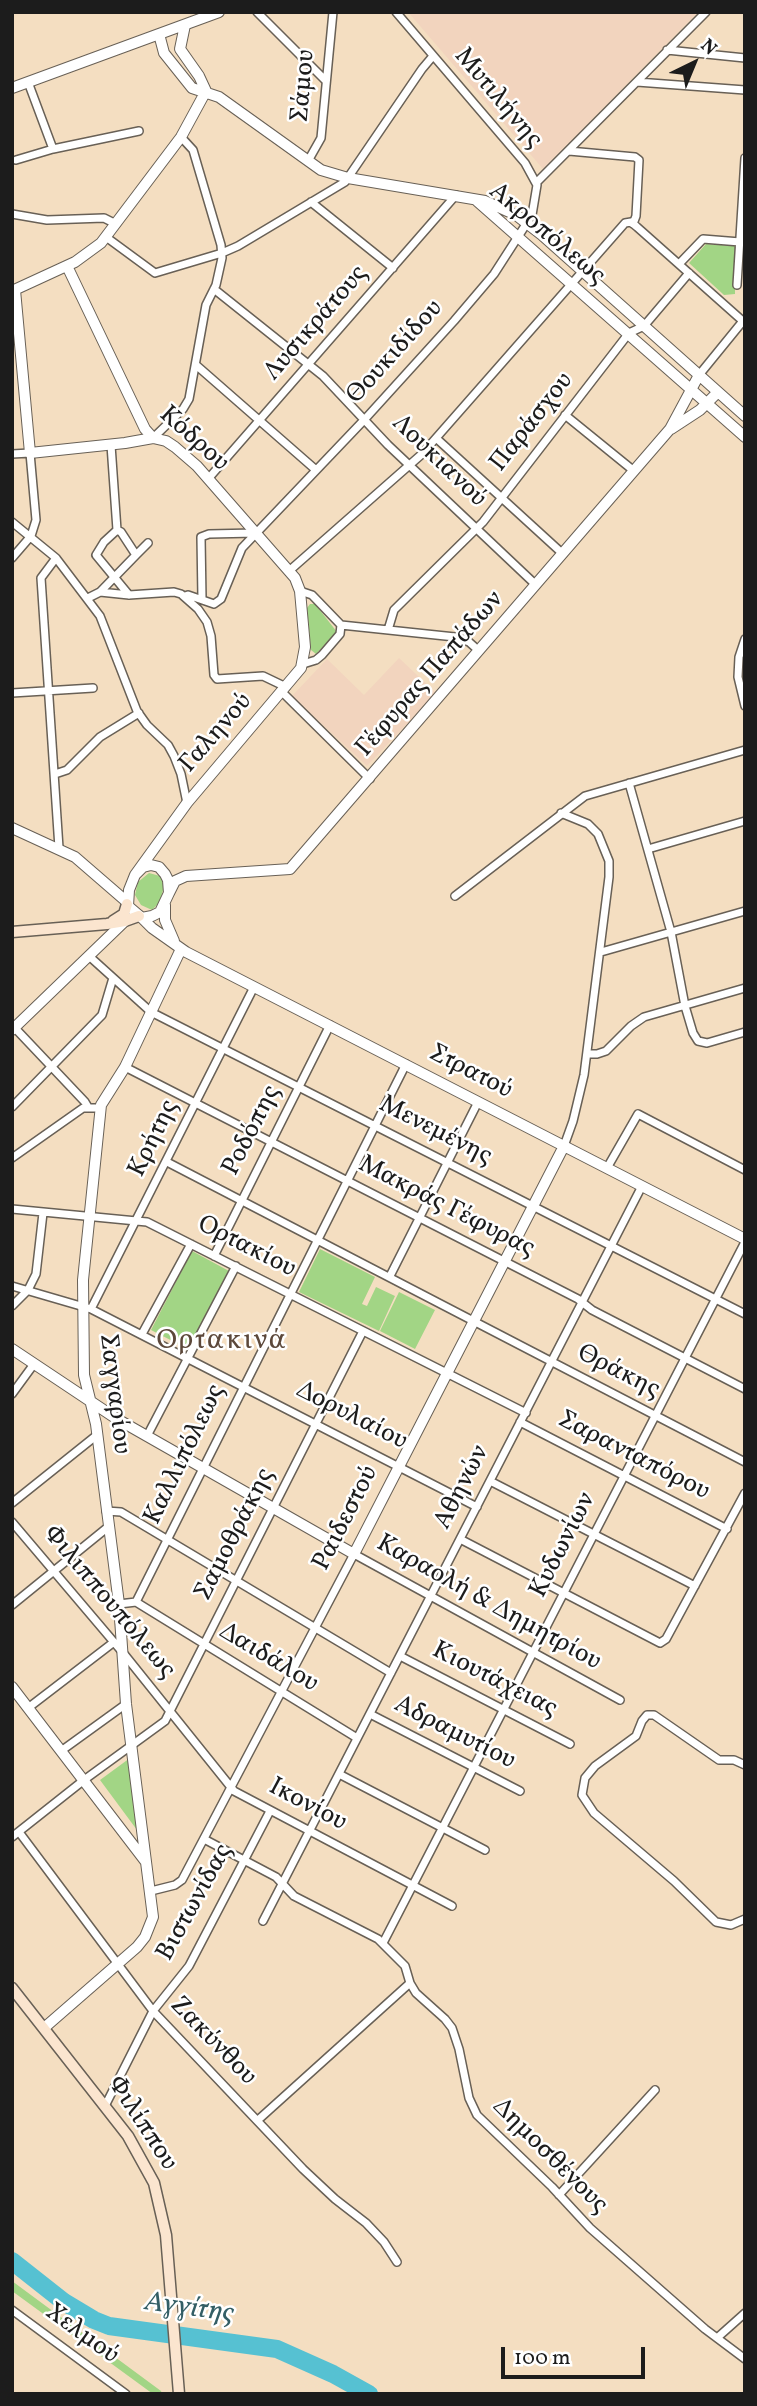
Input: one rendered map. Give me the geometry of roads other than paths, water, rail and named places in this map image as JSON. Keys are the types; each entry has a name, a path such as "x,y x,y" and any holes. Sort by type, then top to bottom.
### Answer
{"main road":[{"path":"107,924 122,915 127,903"},
{"path":"12,932 125,922 141,917"},
{"name":"Φιλίππου","path":"12,1987 145,2162 158,2194 166,2235 179,2394"}],"street":[{"path":"12,88 219,12"},
{"path":"257,12 326,81"},
{"name":"Σάμου","path":"308,161 321,138 333,12"},
{"name":"Μυτιλήνης","path":"396,12 517,153 537,182"},
{"path":"537,182 706,12"},
{"name":"Ακροπόλεως","path":"185,25 180,48 206,91 219,97 328,173 473,198 745,436"},
{"path":"12,558 31,536 36,520 14,291 88,254 106,237 181,137 206,91 192,88 176,70 164,53 159,34"},
{"path":"667,50 745,58"},
{"path":"106,237 155,273 222,253 348,178 433,56"},
{"path":"28,82 53,149"},
{"path":"637,82 745,90"},
{"path":"16,160 53,149 139,131"},
{"path":"12,454 111,445 153,438 187,404 207,302 214,289 222,253 193,150 181,137"},
{"path":"569,150 638,158 636,216 633,224"},
{"path":"737,285 745,158"},
{"name":"Θουκιδίδου","path":"202,599 214,604 221,599 239,552 365,419 481,289 528,224 536,201 537,182"},
{"name":"Λυσικράτους","path":"208,479 456,195"},
{"path":"473,198 497,205 528,224 745,416"},
{"path":"311,202 393,268"},
{"path":"12,214 47,220 104,218 116,224"},
{"path":"289,571 436,438 621,225 628,222 744,322 699,375 670,429"},
{"path":"679,264 703,239 740,243"},
{"name":"Κόδρου","path":"67,266 136,414 153,438 166,441 175,447 208,479 289,571 300,591 305,647"},
{"path":"629,333 644,326 689,273"},
{"name":"Λουκιανού","path":"214,289 310,365 409,465 536,585"},
{"name":"Παράσχου","path":"388,630 394,610 476,528 629,333"},
{"path":"196,365 316,470"},
{"path":"670,429 718,392"},
{"path":"565,415 635,471"},
{"name":"Γέφυρας Παπάδων","path":"160,868 186,876 290,869 670,429"},
{"path":"436,438 563,554"},
{"path":"111,445 117,530"},
{"path":"12,522 56,558 88,598 108,633 139,713 171,748 181,774 187,803"},
{"path":"117,530 136,555"},
{"path":"117,530 104,542 96,555 129,595"},
{"path":"185,596 202,599 201,537 209,534 255,533"},
{"path":"88,598 100,592 148,543"},
{"path":"56,558 41,578 59,848"},
{"name":"Κόδρου","path":"300,591 312,594 341,625"},
{"path":"100,592 129,595 177,592 185,596 207,622 211,636 214,675 217,679 263,676 284,690 370,779"},
{"path":"303,664 322,655 340,634 341,625 463,639 478,650"},
{"path":"745,639 739,657 745,706"},
{"name":"Γαληνού","path":"135,874 187,803 284,690 303,664 305,647"},
{"path":"12,693 93,688"},
{"path":"55,774 67,770 100,737 139,713"},
{"path":"455,896 585,796 745,750"},
{"path":"629,783 671,932 693,1033 698,1041 707,1043 745,1032"},
{"path":"561,813 589,824 598,834 609,861 601,952 587,1054 573,1121 564,1146"},
{"path":"648,849 745,821"},
{"path":"12,828 59,848 87,865 141,917 158,913 175,881 186,876"},
{"path":"154,846 160,868 168,880 165,920 178,947"},
{"path":"127,903 135,874 146,866 160,868"},
{"path":"601,952 745,911"},
{"name":"Στρατού","path":"141,917 178,947 745,1240"},
{"path":"88,1107 13,1028 125,922"},
{"name":"Σαγγαρίου","path":"44,2028 137,1947 150,1927 153,1908 126,1704 119,1604 97,1435 83,1371 88,1218 100,1108 125,1067 178,947"},
{"name":"Μενεμένης","path":"89,956 150,1012 745,1314"},
{"path":"12,1107 102,1015 113,978"},
{"name":"Κρήτης","path":"87,1307 137,1221 254,987"},
{"path":"587,1054 606,1051 643,1017 745,988"},
{"name":"Ροδόπης","path":"214,1256 330,1025"},
{"name":"Καλλιπόλεως","path":"136,1602 406,1064"},
{"name":"Μακράς Γέφυρας","path":"125,1067 745,1389"},
{"path":"390,1276 478,1101"},
{"path":"12,1158 88,1107 100,1108"},
{"path":"607,1168 638,1114 745,1170"},
{"name":"Ραιδεστού","path":"151,1891 179,1884 204,1839 564,1146"},
{"name":"Θράκης","path":"167,1162 745,1462"},
{"name":"Αθηνών","path":"263,1921 642,1186"},
{"name":"Ορτακίου","path":"12,1209 147,1222 446,1373"},
{"path":"12,1306 27,1292 37,1272 43,1213"},
{"name":"Κυδωνίων","path":"383,1944 745,1240"},
{"path":"142,1334 191,1244"},
{"path":"147,1436 236,1266"},
{"name":"Δορυλαίου","path":"12,1286 87,1307 477,1507"},
{"name":"Σαμοθράκης","path":"16,1834 83,1780 160,1726 237,1581 363,1331"},
{"name":"Καραολή & Δημητρίου","path":"12,1349 147,1436 430,1598 620,1700"},
{"path":"12,1394 34,1364"},
{"name":"Σαρανταπόρου","path":"446,1373 526,1413"},
{"name":"Σαρανταπόρου","path":"520,1422 727,1528"},
{"path":"12,1503 97,1435"},
{"path":"490,1481 695,1586"},
{"path":"460,1539 660,1643 666,1639 745,1493"},
{"path":"106,1510 121,1512 391,1673"},
{"name":"Φιλιππουπόλεως","path":"12,1522 170,1711"},
{"path":"12,1605 108,1527"},
{"path":"119,1604 136,1602"},
{"name":"Δαιδάλου","path":"136,1602 358,1738"},
{"path":"28,1708 114,1642"},
{"name":"Κιουτάχειας","path":"400,1656 569,1744"},
{"path":"12,1687 146,1862"},
{"path":"61,1751 126,1704"},
{"name":"Ικονίου","path":"170,1711 231,1788 452,1906"},
{"name":"Αδραμυτίου","path":"370,1714 520,1791"},
{"path":"745,1765 734,1760 719,1760 654,1715 647,1715 636,1736 595,1766 585,1778 582,1795 594,1813 674,1881 716,1922 730,1926 745,1919"},
{"path":"339,1774 485,1850"},
{"name":"Βιστωνίδας","path":"105,2106 153,2011 189,1966 270,1811"},
{"name":"Ζακύνθου","path":"16,1834 153,2011 303,2169 375,2232 397,2262"},
{"name":"Δημοσθένους","path":"204,1839 276,1877 294,1896 372,1934 383,1944 405,1966 416,1993 454,2032 467,2094 474,2112 559,2194 590,2228 745,2359"},
{"path":"258,2120 410,1983"},
{"path":"559,2194 655,2090"},
{"name":"Χελμού","path":"12,2310 126,2394"},
{"path":"717,2338 745,2313"}],"waterway":[{"name":"Αγγίτης","path":"12,2261 64,2302 109,2326 277,2349 333,2374 369,2394"}],"district":[{"name":"Ορτακινά","path":"222,1343"}]}
